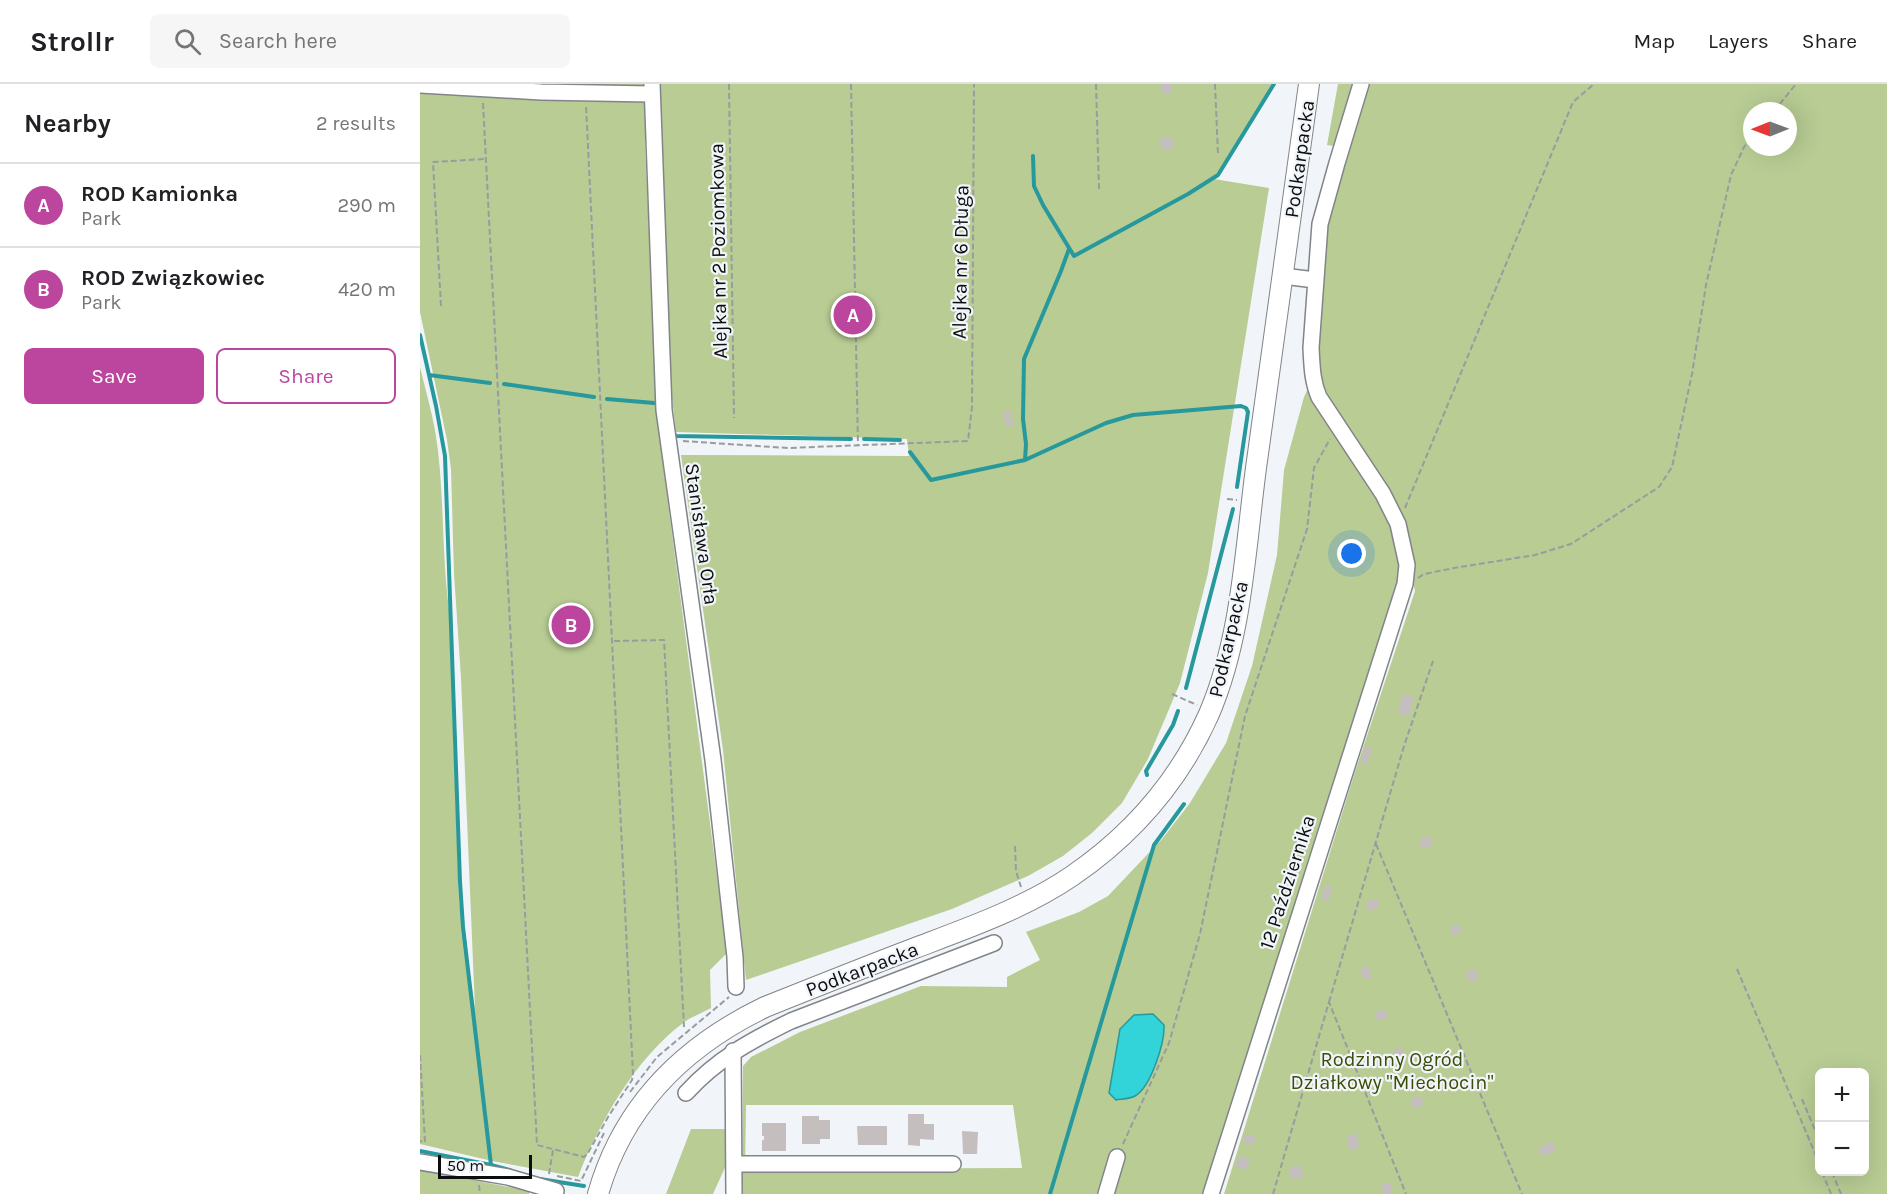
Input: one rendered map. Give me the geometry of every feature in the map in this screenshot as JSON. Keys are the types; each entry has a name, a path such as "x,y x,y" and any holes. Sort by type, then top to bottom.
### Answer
{"main road":[{"name":"Podkarpacka","path":"598,1194 614,1150 648,1096 674,1067 710,1038 765,1008 951,935 1029,900 1069,878 1096,859 1144,816 1178,770 1210,711 1225,665 1240,599 1309,84"}],"street":[{"name":"12 Października","path":"1211,1194 1405,584 1407,565 1398,524 1383,494 1319,397 1314,382 1311,348 1320,224 1361,84"},
{"path":"420,85 586,93 651,89"},
{"name":"Stanisława Orła","path":"651,89 664,398 668,442 713,760 735,957 736,987"},
{"path":"1283,276 1315,280"},
{"path":"686,1093 705,1073 733,1051 791,1021 994,943"},
{"path":"733,1051 734,1194"},
{"path":"1106,1194 1117,1157"},
{"path":"420,1162 508,1177 556,1191"},
{"path":"735,1164 953,1164"}],"path":[{"name":"Alejka nr 2 Poziomkowa","path":"729,84 734,418"},
{"path":"668,442 688,441 788,448 858,446 851,84"},
{"name":"Alejka nr 6 Długa","path":"858,446 968,441 972,407 974,84"},
{"path":"1096,84 1099,189"},
{"path":"1215,84 1218,154"},
{"path":"1398,524 1573,102 1594,84"},
{"path":"1781,102 1796,84"},
{"path":"482,88 537,1145 584,1157 588,1154 632,1080 633,1074 586,93"},
{"path":"1405,584 1424,574 1535,555 1571,544 1659,487 1672,467 1731,175 1743,149"},
{"path":"441,306 433,162 486,159"},
{"path":"1117,1157 1169,1043 1200,934 1245,716 1307,529 1314,468 1337,427"},
{"path":"613,641 664,640 684,1027"},
{"path":"1273,1194 1404,746 1433,661"},
{"path":"1172,694 1210,711"},
{"path":"1376,844 1522,1194"},
{"path":"1015,846 1016,871 1029,900"},
{"path":"1737,969 1815,1153"},
{"path":"1329,1002 1406,1194"},
{"path":"420,1055 425,1142 420,1141"},
{"path":"1802,1099 1815,1130"},
{"path":"548,1176 553,1150"},
{"path":"1824,1176 1831,1194"},
{"path":"1834,1176 1841,1194"}],"green space":[{"path":"420,84 645,84 645,146 659,434 727,953 710,970 711,1008 686,1021 649,1055 634,1073 608,1114 578,1177 492,1161 420,1144 420,367 435,430 440,475 449,609 459,901 475,1009 451,469 420,312"},
{"path":"659,84 1272,84 1214,179 1269,188 1208,573 1180,683 1148,759 1122,803 1092,833 1063,856 1028,876 952,909 746,980 723,750 681,455 909,456 907,439 676,432 669,373"},
{"name":"Rodzinny Ogród Działkowy \"Miechocin\"","path":"1338,84 1887,84 1887,1194 1224,1194 1354,775 1415,591 1407,554 1205,1194 742,1194 743,1066 751,1057 800,1032 921,986 1007,987 1007,977 1040,960 1026,932 1079,912 1108,896 1162,839 1190,803 1226,743 1252,666 1277,555 1284,470 1304,397 1319,364 1322,243 1339,139 1334,146 1327,145","holes":["746,1105 1013,1105 1022,1168 745,1169"]},
{"path":"691,1129 728,1129 728,1161 713,1194 666,1194"},
{"path":"420,1170 529,1191 529,1194 420,1194"}],"water":[{"path":"1153,1014 1164,1025 1164,1033 1151,1074 1141,1091 1135,1096 1116,1100 1109,1093 1120,1029 1134,1015"}],"building":[{"path":"1161,84 1171,84 1172,93 1161,93"},
{"path":"1160,137 1173,137 1173,150 1161,150"},
{"path":"1014,411 1014,414 1010,414 1010,419 1013,418 1013,425 1005,425 1004,412"},
{"path":"1403,694 1414,697 1409,716 1398,713"},
{"path":"1364,747 1372,749 1367,765 1361,763"},
{"path":"1430,836 1433,845 1422,849 1419,840"},
{"path":"1325,885 1332,887 1329,901 1321,899"},
{"path":"1377,899 1380,907 1369,911 1366,902"},
{"path":"1459,924 1462,932 1453,936 1450,927"},
{"path":"1368,966 1372,977 1364,980 1360,969"},
{"path":"1476,968 1479,979 1469,982 1466,972"},
{"path":"1385,1009 1388,1017 1377,1021 1374,1013"},
{"path":"1402,1047 1407,1061 1399,1065 1393,1051"},
{"path":"1420,1096 1424,1105 1414,1109 1410,1100"},
{"path":"908,1114 924,1114 924,1124 934,1124 934,1140 920,1139 920,1146 908,1145"},
{"path":"802,1116 819,1116 819,1120 830,1120 830,1139 820,1139 820,1144 802,1144"},
{"path":"762,1123 786,1123 786,1151 762,1151 764,1136 762,1136"},
{"path":"857,1126 887,1126 887,1145 858,1145"},
{"path":"962,1131 978,1132 977,1154 963,1154"},
{"path":"1245,1134 1256,1137 1253,1145 1243,1142"},
{"path":"1357,1134 1359,1148 1349,1150 1347,1136"},
{"path":"1552,1142 1556,1151 1542,1156 1538,1148"},
{"path":"1239,1156 1250,1159 1247,1170 1236,1167"},
{"path":"1302,1166 1303,1178 1291,1179 1290,1167"},
{"path":"1391,1183 1392,1194 1383,1194 1382,1184"}],"waterway":[{"path":"1033,156 1034,186 1074,256 1188,194 1218,175 1274,84"},
{"path":"1025,460 1024,359 1069,249"},
{"path":"420,335 445,456 460,882 463,927 491,1165"},
{"path":"429,375 490,383"},
{"path":"504,384 594,397"},
{"path":"607,399 654,403"},
{"path":"910,452 931,480 1025,460 1106,423 1133,415 1241,406 1248,412 1237,487"},
{"path":"674,433 675,436 851,439"},
{"path":"864,439 900,440"},
{"path":"1186,688 1233,509"},
{"path":"1147,775 1146,771 1173,725 1178,711"},
{"path":"1050,1194 1154,845 1184,804"},
{"path":"420,1151 510,1170"},
{"path":"540,1179 584,1186"}],"place":[{"name":"ROD Kamionka","path":"853,315"},
{"name":"ROD Związkowiec","path":"571,625"}]}
